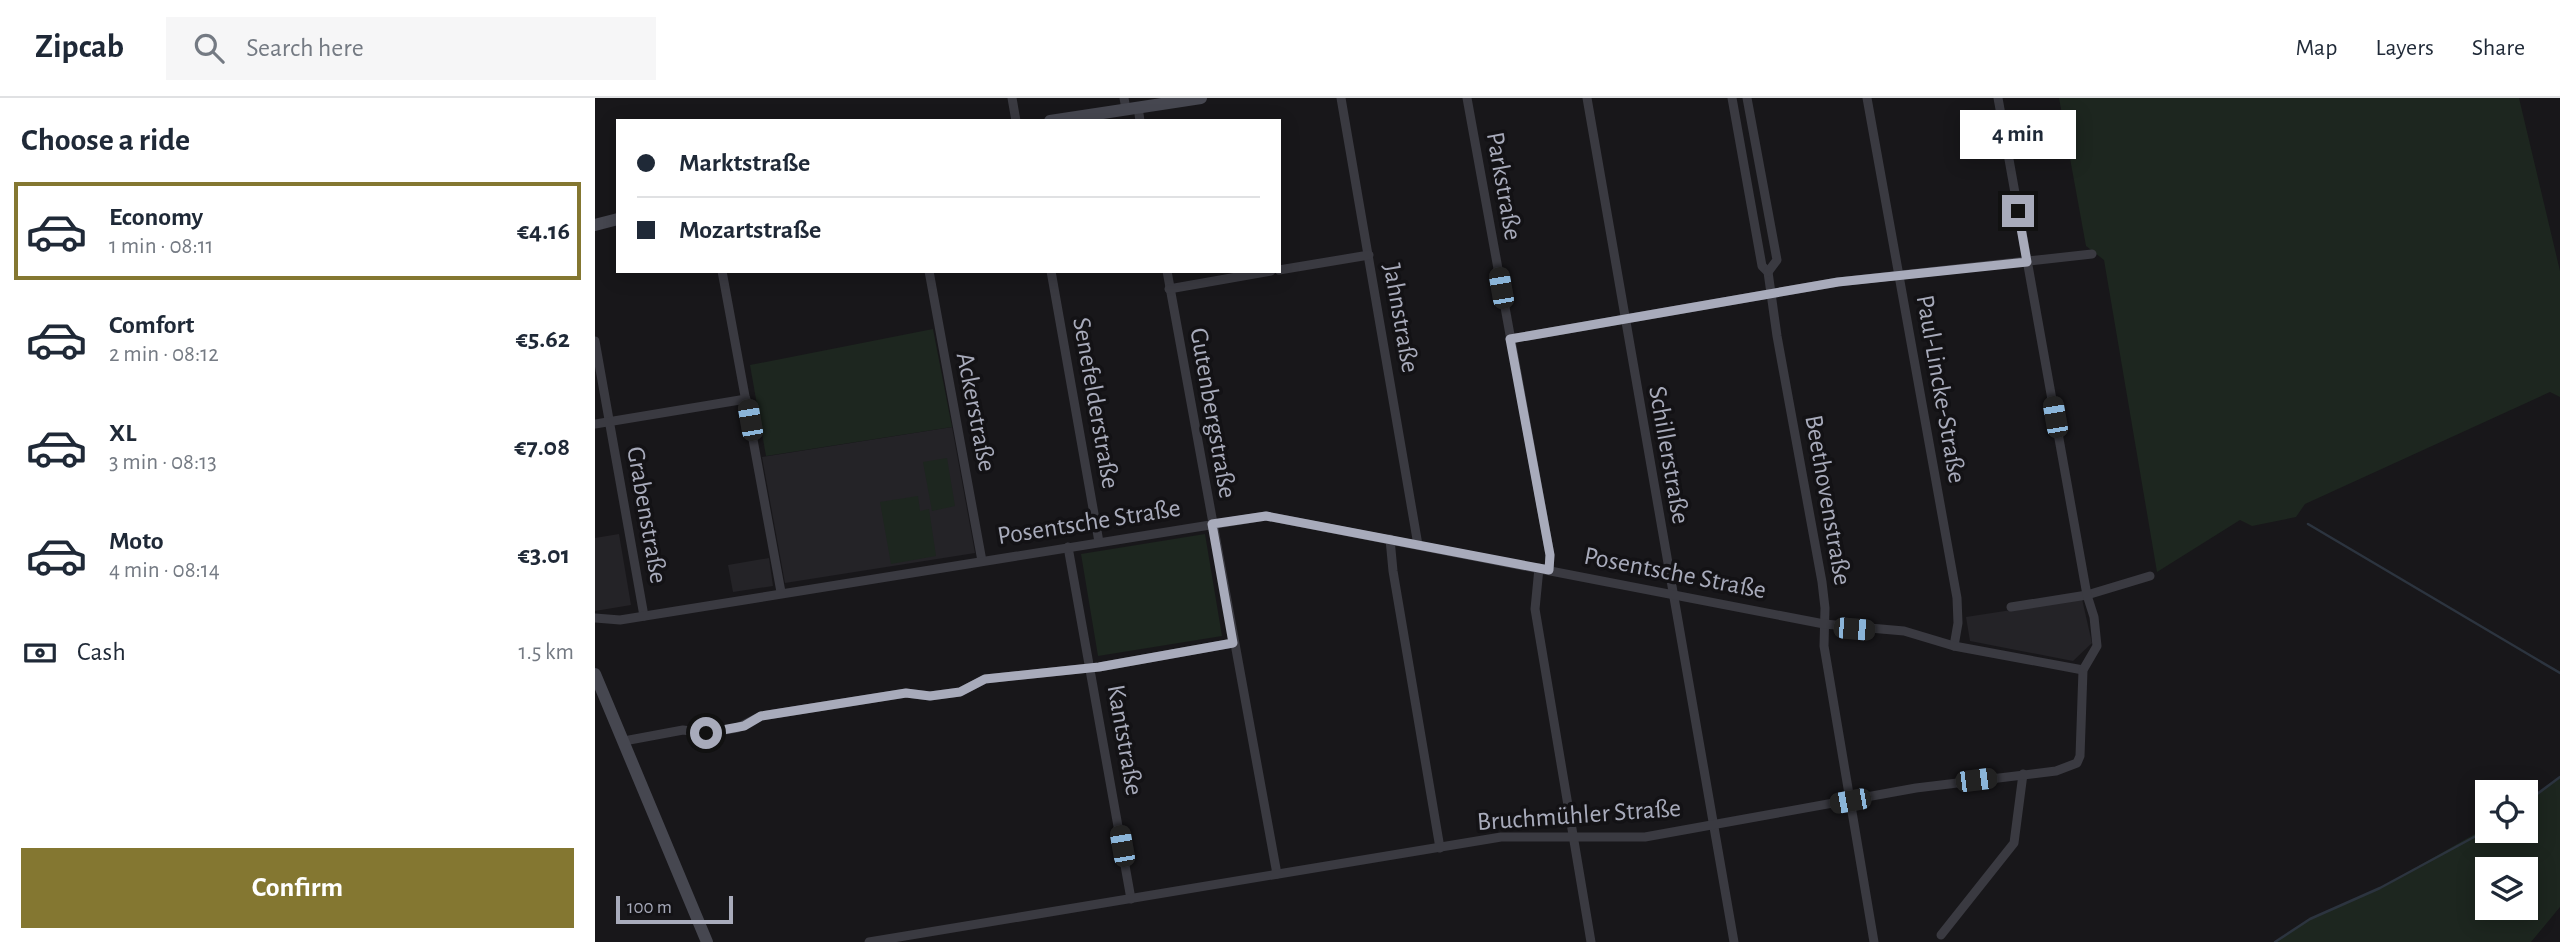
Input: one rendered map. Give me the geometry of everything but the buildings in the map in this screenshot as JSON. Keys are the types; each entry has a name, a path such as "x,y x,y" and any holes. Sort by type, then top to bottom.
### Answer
{"main road":[{"path":"1060,119 1129,105 1201,98"},
{"path":"595,225 616,220"},
{"path":"595,674 707,942"}],"street":[{"path":"1012,98 1016,119"},
{"name":"Jahnstraße","path":"1341,98 1418,545"},
{"name":"Parkstraße","path":"1467,98 1550,555 1535,608 1591,942"},
{"name":"Schillerstraße","path":"1587,98 1734,942"},
{"name":"Beethovenstraße","path":"1732,98 1762,266 1768,272 1822,582 1823,646 1874,942"},
{"name":"Beethovenstraße","path":"1747,98 1777,260 1768,272"},
{"name":"Paul-Lincke-Straße","path":"1867,98 1957,598 1958,623 1954,646"},
{"name":"Bruchmühler Straße","path":"869,942 1501,837 1645,836 1916,788 2056,771 2077,764 2080,756 2083,670 2097,646 2094,617 2087,595 1998,98"},
{"path":"1510,339 1771,293 1899,275 2092,254"},
{"path":"1281,270 1369,255"},
{"path":"723,273 781,592"},
{"name":"Ackerstraße","path":"929,273 982,561"},
{"name":"Senefelderstraße","path":"1051,273 1099,542"},
{"name":"Gutenbergstraße","path":"1167,273 1277,874"},
{"path":"1170,289 1260,273"},
{"name":"Grabenstraße","path":"595,341 644,616"},
{"name":"Grabenstraße","path":"595,424 746,398"},
{"name":"Posentsche Straße","path":"595,618 620,620 1266,516 1824,624 1904,631 1954,646 2083,670"},
{"path":"1390,539 1393,572 1440,848"},
{"name":"Kantstraße","path":"1068,547 1131,899"},
{"path":"2011,607 2087,595 2150,576"},
{"path":"624,741 683,730 719,731 744,726 761,716 906,693 930,696 960,692 985,679 1091,667 1233,643"},
{"path":"1941,935 2014,843 2023,774"}],"shaded area":[{"path":"2059,98 2519,98 2560,271 2560,397 2550,392 2305,504 2296,517 2252,526 2240,520 2157,572 2104,260 2086,246"},
{"path":"933,329 952,427 766,456 750,365"},
{"path":"952,427 975,553 785,583 762,457"},
{"path":"947,458 955,506 932,511 923,462"},
{"path":"918,496 920,511 929,509 936,556 891,564 880,502"},
{"path":"619,534 631,605 595,611 595,538"},
{"path":"1205,534 1222,636 1098,656 1081,554"},
{"path":"769,558 773,586 733,592 728,565"},
{"path":"2082,599 2092,643 2073,661 1970,641 1966,617"},
{"path":"2560,777 2560,907 2531,942 2275,942 2310,919 2380,888 2475,834 2475,843 2538,843 2538,793"}],"waterway":[{"path":"2308,524 2560,673"},
{"path":"2538,793 2560,777"},
{"path":"2275,942 2310,919 2380,888 2475,837"}],"route":[{"path":"706,733 744,726 761,716 906,693 930,696 960,692 985,679 1099,667 1233,643 1212,524 1266,516 1549,570 1550,555 1510,339 1838,282 2027,262 2018,211"}]}
